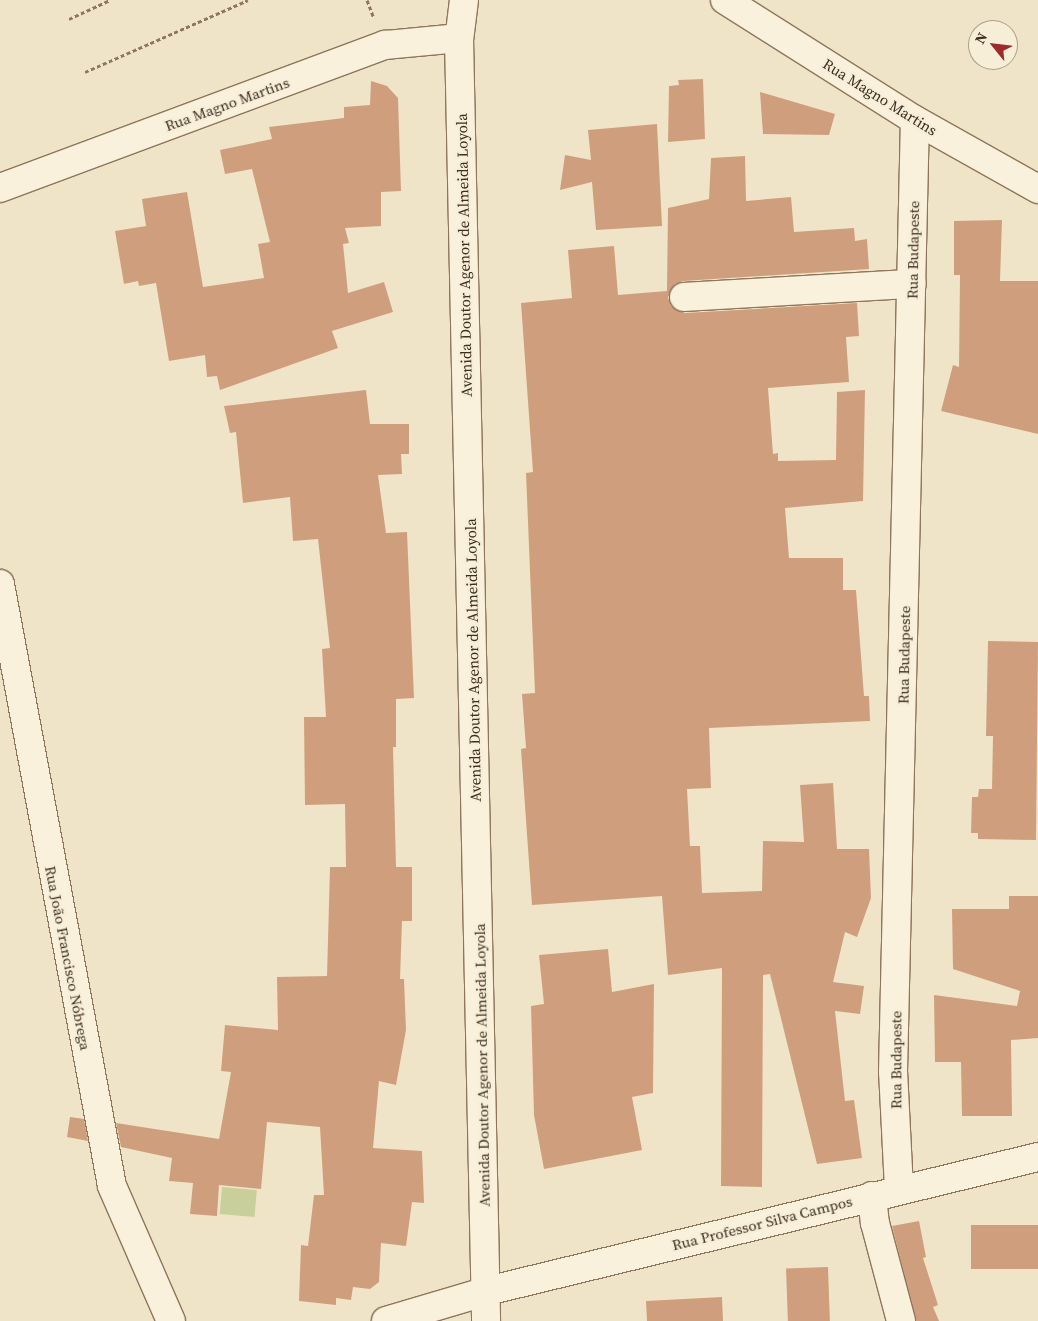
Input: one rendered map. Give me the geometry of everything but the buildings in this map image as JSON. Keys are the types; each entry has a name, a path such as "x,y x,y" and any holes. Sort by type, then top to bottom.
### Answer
{"street":[{"name":"Avenida Doutor Agenor de Almeida Loyola","path":"464,0 459,38 487,1291 486,1321"},
{"name":"Rua Magno Martins","path":"725,0 915,120 1038,189"},
{"name":"Rua Magno Martins","path":"0,188 385,45 459,38"},
{"name":"Rua Budapeste","path":"899,1189 893,1072 915,120"},
{"path":"684,297 912,284"},
{"name":"Rua João Francisco Nóbrega","path":"0,584 60,921 112,1186 171,1321"},
{"name":"Rua Professor Silva Campos","path":"386,1321 487,1291 899,1189 1038,1158"},
{"path":"872,1196 875,1222 901,1321"}],"path":[{"path":"68,19 110,0"},
{"path":"85,72 248,0"}],"green space":[{"path":"222,1187 257,1190 255,1217 220,1214"}]}
